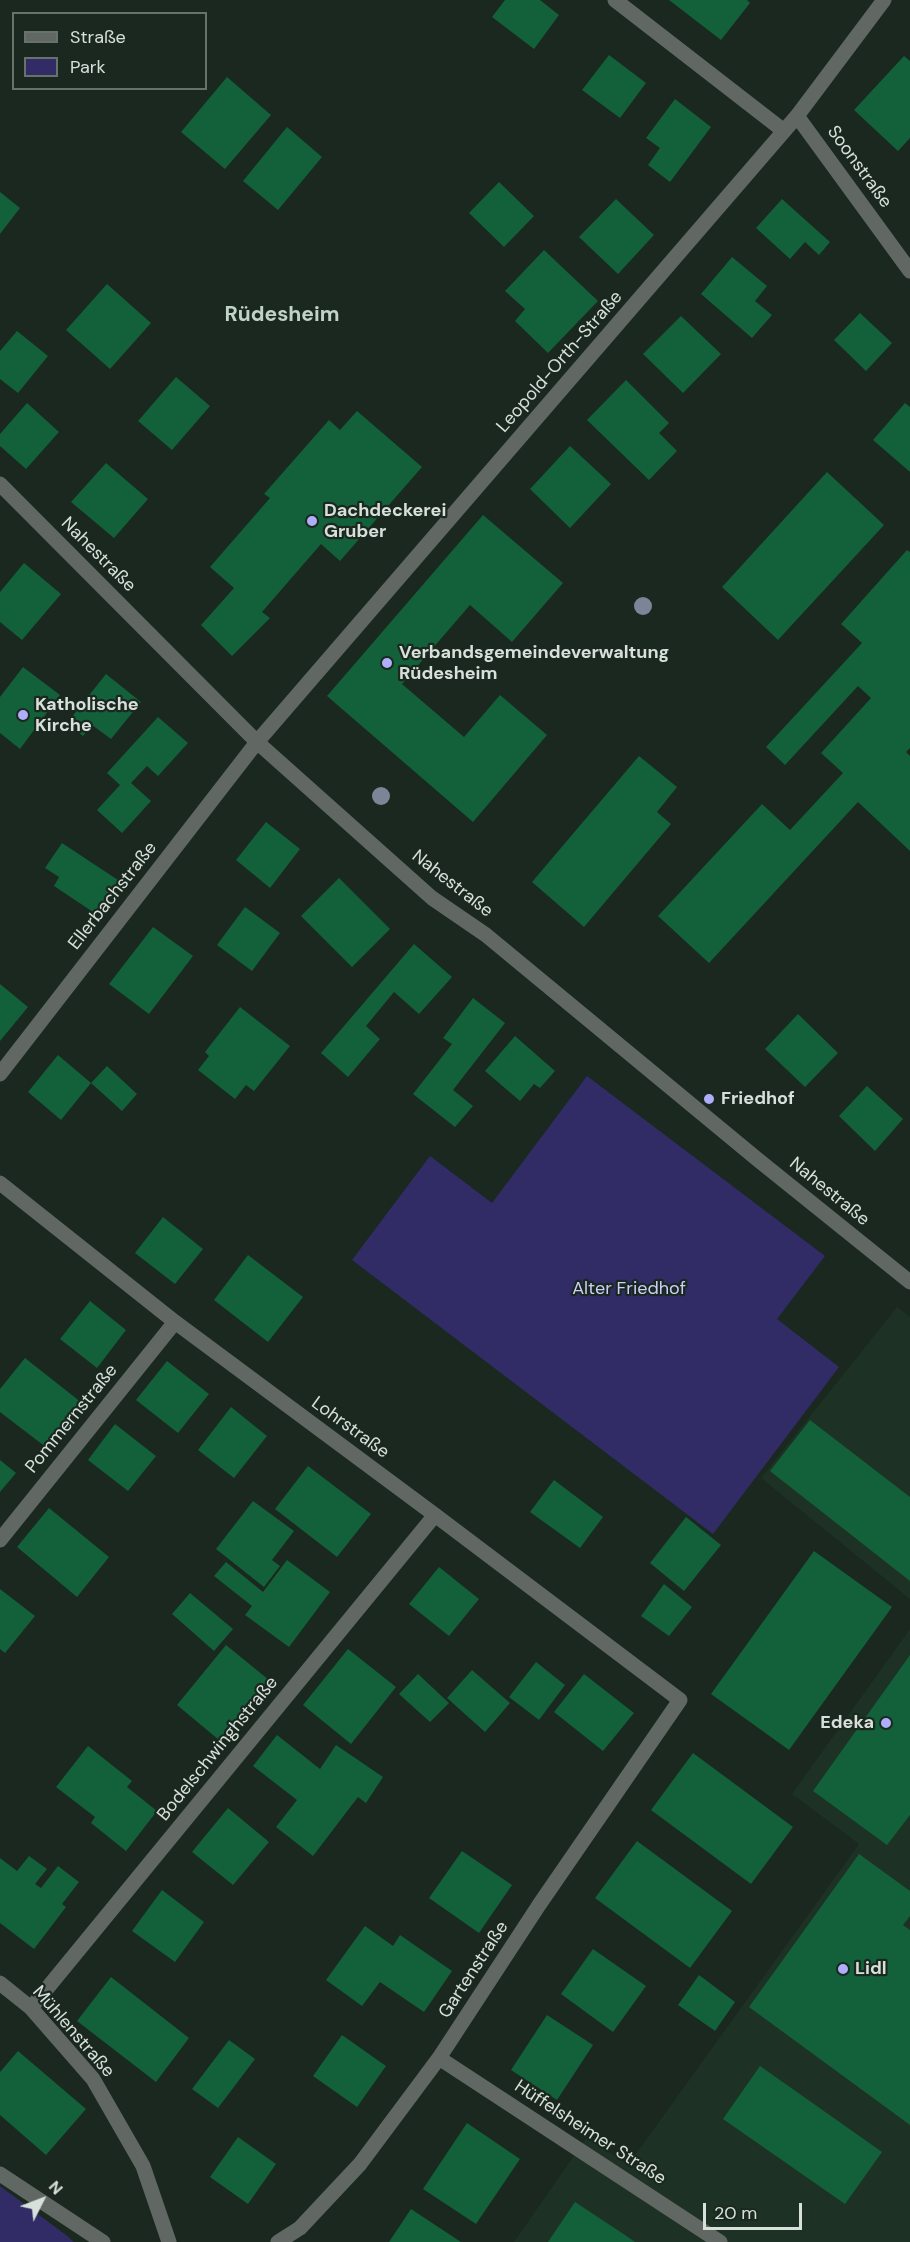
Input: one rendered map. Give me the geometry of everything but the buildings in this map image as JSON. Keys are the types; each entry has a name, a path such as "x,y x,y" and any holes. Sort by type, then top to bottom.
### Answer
{"street":[{"path":"615,0 784,131"},
{"name":"Leopold-Orth-Straße","path":"257,742 797,116 884,0"},
{"name":"Soonstraße","path":"797,116 910,271"},
{"name":"Nahestraße","path":"0,484 257,742 432,898 486,935 910,1282"},
{"name":"Ellerbachstraße","path":"0,1074 257,742"},
{"name":"Lohrstraße","path":"0,1183 175,1322 680,1700"},
{"name":"Pommernstraße","path":"0,1540 175,1322"},
{"name":"Bodelschwinghstraße","path":"30,2008 435,1515"},
{"name":"Gartenstraße","path":"278,2242 300,2228 360,2164 439,2058 546,1895 680,1700"},
{"name":"Mühlenstraße","path":"0,1983 30,2008 93,2079 142,2166 169,2242"},
{"name":"Hüffelsheimer Straße","path":"439,2058 720,2242"},
{"path":"0,2174 103,2242"}],"shaded area":[{"path":"897,1307 910,1317 910,1599 761,1478"},
{"path":"910,1629 910,2242 514,2242 587,2137 628,2165 859,1844 792,1794"}],"green space":[{"name":"Alter Friedhof","path":"587,1076 825,1256 777,1319 839,1367 713,1534 352,1260 430,1156 492,1203"},
{"path":"0,2186 66,2235 74,2242 0,2242"}],"place":[{"name":"Dachdeckerei Gruber","path":"312,521"},
{"name":"Verbandsgemeindeverwaltung Rüdesheim","path":"387,663"},
{"name":"Katholische Kirche","path":"23,715"},
{"name":"Friedhof","path":"709,1099"},
{"name":"Edeka","path":"886,1723"},
{"name":"Lidl","path":"843,1969"}],"district":[{"name":"Rüdesheim","path":"282,315"}]}
